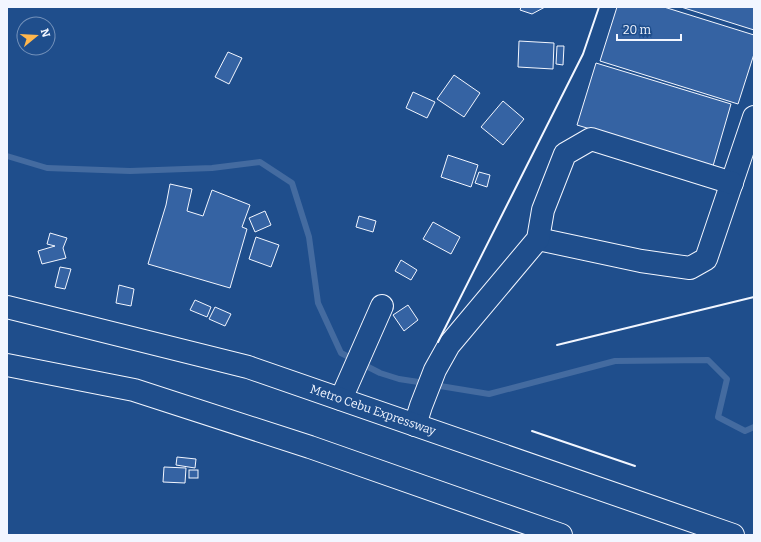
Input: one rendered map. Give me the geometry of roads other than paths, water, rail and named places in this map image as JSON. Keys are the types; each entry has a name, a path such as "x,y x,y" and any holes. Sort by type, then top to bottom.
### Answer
{"main road":[{"path":"538,239 641,261 690,268 706,259 740,176 754,118"},
{"path":"418,415 435,370 449,345 538,239 543,210 565,154 591,139 740,176"},
{"path":"341,399 382,306"},
{"name":"Metro Cebu Expressway","path":"7,307 248,367 341,399 418,415 733,535"},
{"path":"7,365 134,390 310,447 561,535"}],"waterway":[{"path":"7,156 47,168 130,171 212,168 260,162 292,183 309,237 318,303 341,353 380,373 399,379 425,383"},
{"path":"434,385 489,394 615,361 708,360 727,379 718,417 745,431 754,427"}]}
